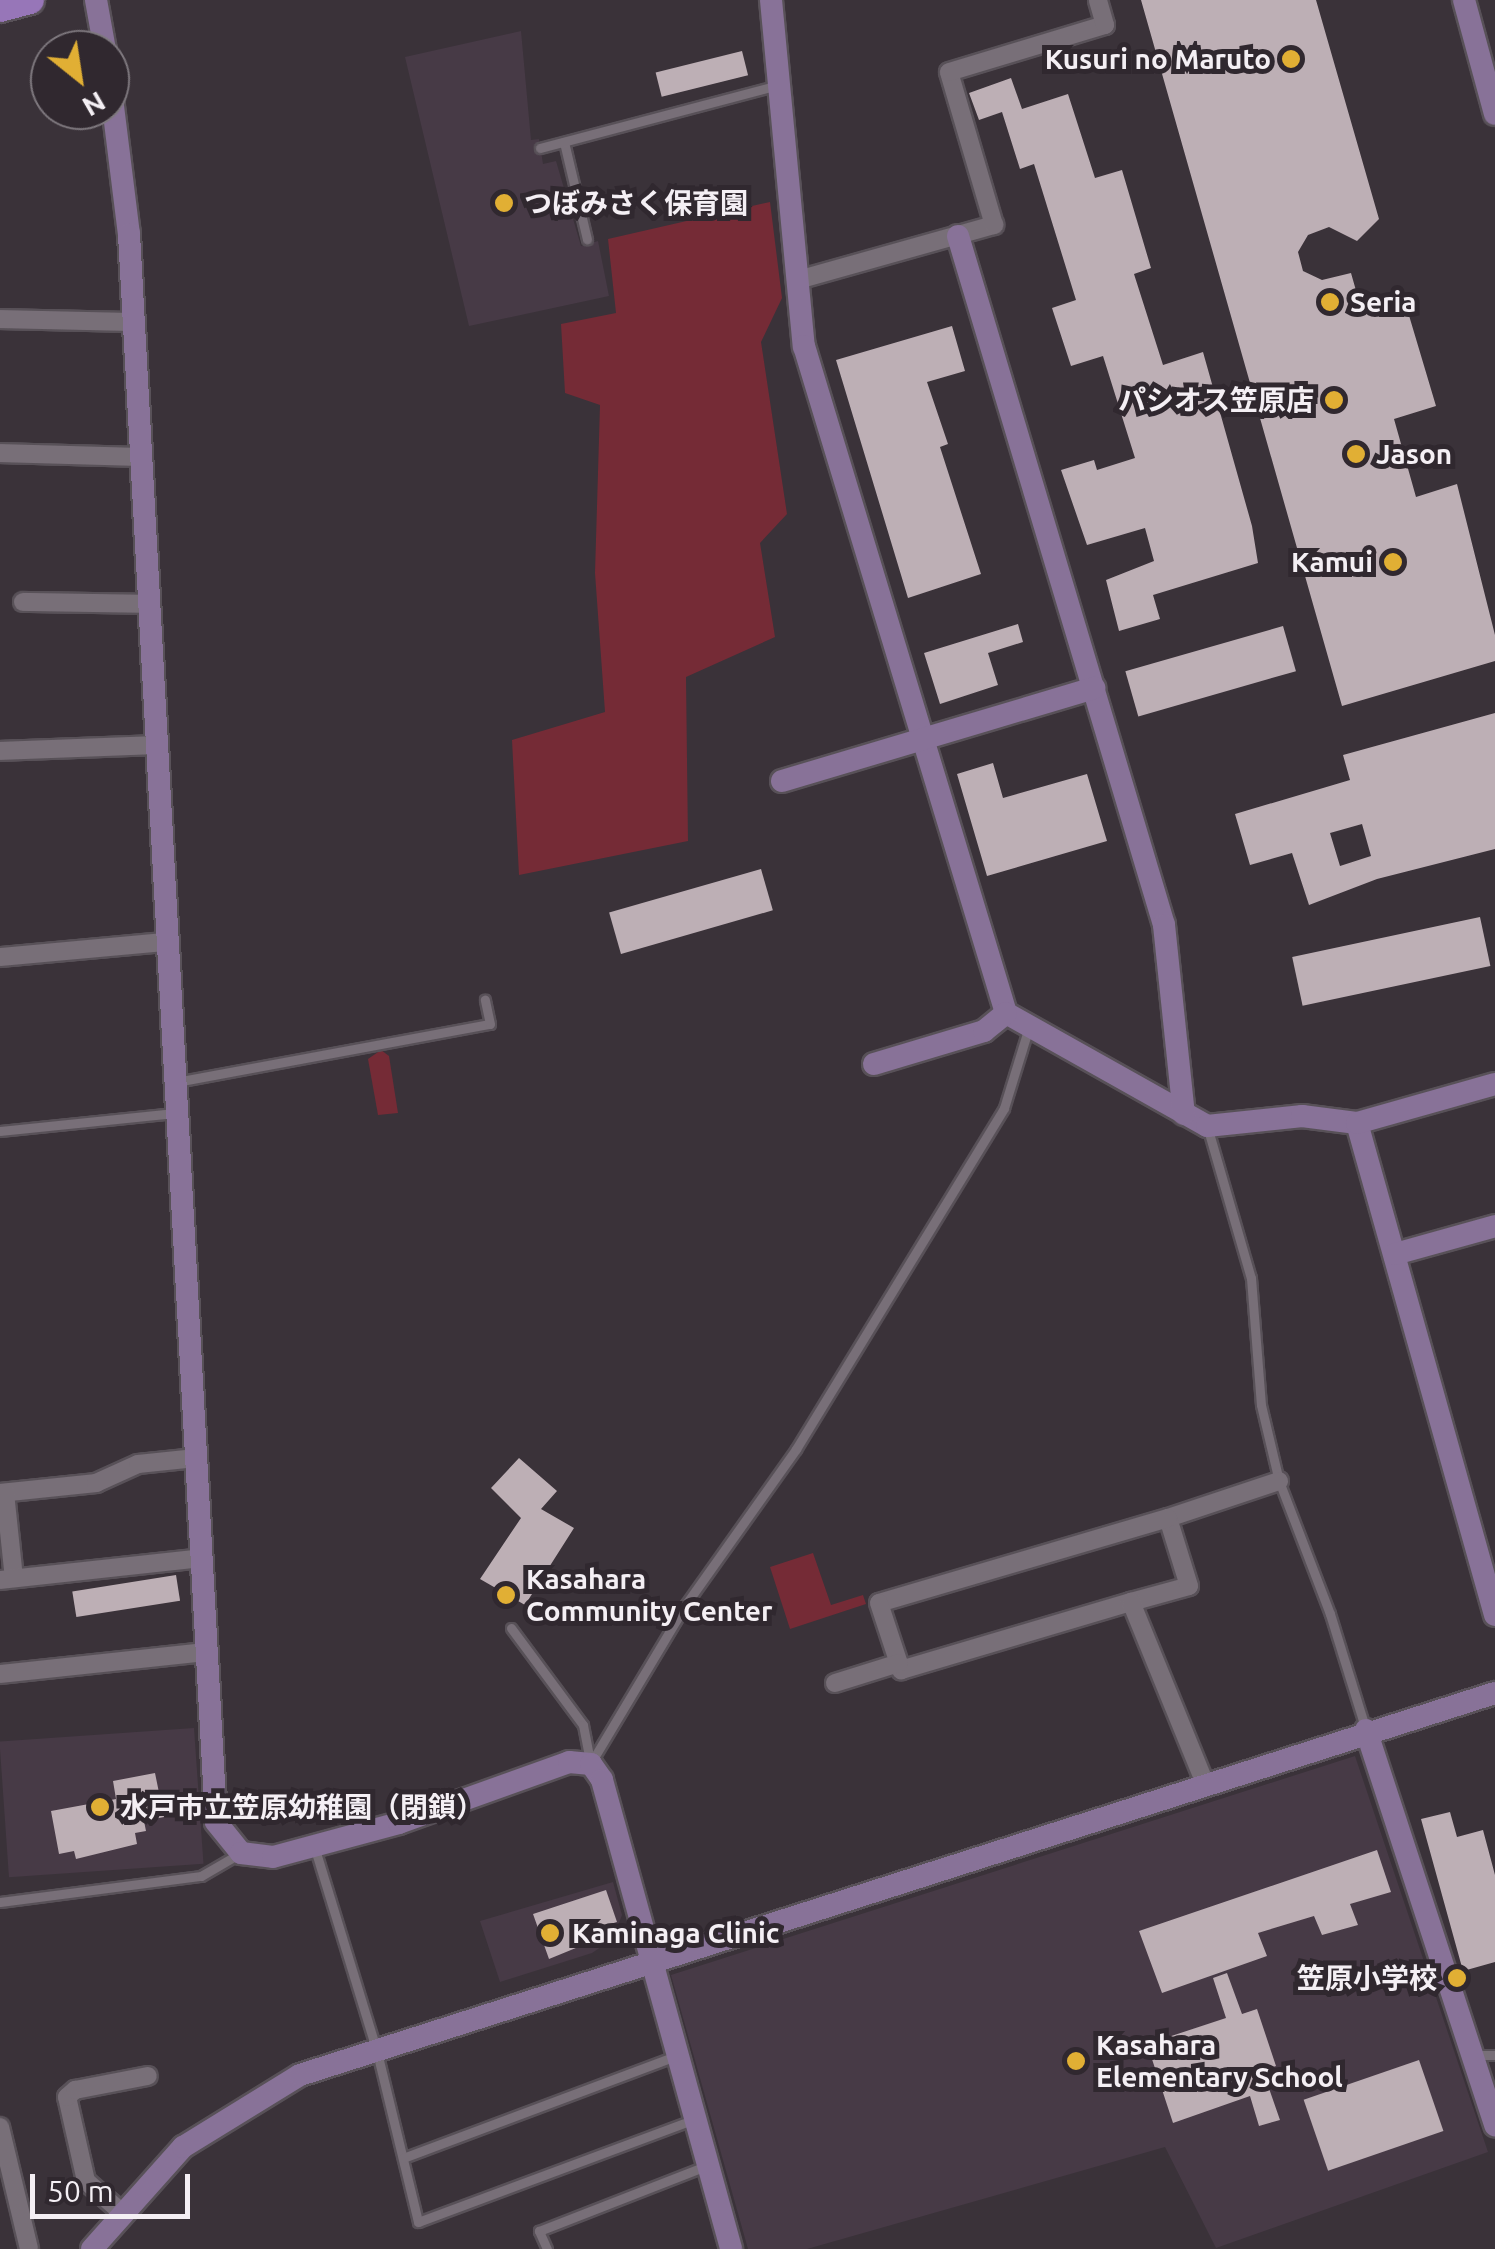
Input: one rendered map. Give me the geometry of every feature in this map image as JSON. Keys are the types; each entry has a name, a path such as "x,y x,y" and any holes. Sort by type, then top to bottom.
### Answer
{"main road":[{"path":"0,8 30,0"}],"street":[{"path":"96,0 101,30"},
{"path":"771,0 798,280 817,394 1006,1013 1207,1126 1302,1116 1357,1123 1495,1084"},
{"path":"798,280 994,225 949,72 1105,25 1098,0"},
{"path":"1464,0 1495,114"},
{"path":"115,130 133,322 216,1822 241,1853 273,1857 315,1849 569,1762 591,1764 602,1780 731,2249"},
{"path":"958,236 1164,925 1184,1114"},
{"path":"0,319 133,322"},
{"path":"0,453 140,457"},
{"path":"23,602 148,604"},
{"path":"782,781 1094,688"},
{"path":"0,751 155,745"},
{"path":"0,957 166,942"},
{"path":"874,1064 984,1031 1006,1013"},
{"path":"1357,1123 1487,1554 1495,1614"},
{"path":"1396,1254 1495,1226"},
{"path":"196,1458 138,1464 96,1483 2,1493 7,1579 202,1558"},
{"path":"1168,1518 1189,1586 901,1670 879,1603 1168,1518 1278,1481"},
{"path":"1132,1602 1204,1780"},
{"path":"0,1674 206,1652"},
{"path":"834,1683 898,1663"},
{"path":"92,2249 120,2211 220,2120 300,2074 1204,1780 1495,1693"},
{"path":"1366,1730 1483,2055 1495,2125"},
{"path":"120,2211 86,2181 68,2097 75,2090 148,2076"},
{"path":"0,2127 29,2249"}],"lane":[{"path":"540,148 780,84"},
{"path":"564,142 587,239"},
{"path":"173,1083 490,1024 485,1000"},
{"path":"591,1764 686,1604 796,1449 1004,1108 1028,1028"},
{"path":"0,1131 175,1113"},
{"path":"1207,1126 1250,1278 1262,1405 1278,1481 1330,1614 1366,1730"},
{"path":"511,1628 583,1725 591,1764"},
{"path":"315,1849 376,2048 418,2222 693,2120"},
{"path":"0,1902 201,1876 241,1853"},
{"path":"403,2158 676,2056"},
{"path":"547,2249 539,2231 706,2166"}],"shaded area":[{"name":"つぼみさく保育園","path":"521,31 531,140 539,139 543,164 556,161 581,246 598,241 609,296 469,326 405,57"},
{"path":"770,202 782,298 761,342 787,514 760,543 775,637 686,677 688,841 519,875 512,740 605,712 595,573 600,405 565,393 561,324 616,313 608,239"},
{"path":"381,1050 389,1056 398,1113 378,1115 368,1059"},
{"path":"813,1553 831,1605 863,1595 866,1604 790,1629 770,1567"},
{"name":"水戸市立笠原幼稚園（閉鎖）","path":"194,1728 203,1864 9,1877 0,1742"},
{"name":"Kasahara Elementary School","path":"1355,1756 1488,2152 1216,2248 1165,2147 807,2249 748,2249 671,1975"},
{"name":"Kaminaga Clinic","path":"613,1882 622,1915 613,1939 592,1953 500,1982 480,1921"}],"building":[{"path":"1141,0 1316,0 1379,219 1357,241 1329,227 1308,235 1298,252 1303,271 1322,280 1351,273 1363,315 1405,302 1436,406 1394,419 1416,497 1457,484 1495,635 1495,661 1342,706"},
{"path":"742,51 748,75 662,97 656,73"},
{"path":"1011,78 1022,109 1068,94 1095,178 1122,170 1151,268 1134,274 1163,365 1203,352 1252,526 1258,563 1153,595 1160,619 1119,631 1106,580 1154,561 1145,528 1087,545 1061,470 1094,460 1097,470 1135,458 1103,356 1071,366 1052,308 1076,300 1034,164 1020,169 1002,112 979,120 969,93"},
{"path":"952,326 965,371 927,382 948,444 940,447 981,574 908,598 836,360"},
{"path":"1018,624 1023,642 988,653 998,685 940,704 924,653"},
{"path":"1283,626 1296,671 1138,716 1125,671"},
{"path":"1495,713 1495,849 1377,879 1309,905 1292,853 1250,865 1235,814 1350,780 1343,755","holes":["1362,824 1371,856 1340,866 1330,833"]},
{"path":"993,763 1003,798 1087,774 1107,841 987,876 957,774"},
{"path":"761,869 773,910 621,954 609,913"},
{"path":"1480,917 1490,966 1303,1006 1292,957"},
{"path":"519,1458 557,1491 541,1509 574,1528 525,1605 480,1579 521,1518 491,1488"},
{"path":"176,1575 180,1601 76,1617 72,1591"},
{"path":"155,1773 164,1817 144,1821 146,1831 135,1833 137,1844 76,1859 74,1851 59,1854 51,1811 116,1799 113,1781"},
{"path":"1450,1812 1457,1837 1483,1830 1495,1875 1495,1962 1463,1971 1421,1819"},
{"path":"1377,1850 1391,1892 1350,1904 1358,1925 1322,1935 1314,1916 1258,1933 1267,1956 1162,1993 1139,1931"},
{"path":"606,1890 617,1922 607,1925 610,1934 549,1959 533,1914"},
{"path":"1227,1973 1242,2014 1257,2009 1276,2066 1263,2071 1280,2120 1259,2126 1250,2096 1173,2123 1147,2044 1226,2018 1213,1978"},
{"path":"1419,2060 1443,2131 1328,2171 1304,2100"}],"place":[{"name":"Kusuri no Maruto","path":"1291,59"},
{"name":"つぼみさく保育園","path":"504,203"},
{"name":"Seria","path":"1330,302"},
{"name":"パシオス笠原店","path":"1334,400"},
{"name":"Jason","path":"1356,454"},
{"name":"Kamui","path":"1393,562"},
{"name":"Kasahara Community Center","path":"506,1595"},
{"name":"水戸市立笠原幼稚園（閉鎖）","path":"100,1807"},
{"name":"Kaminaga Clinic","path":"550,1933"},
{"name":"笠原小学校","path":"1457,1978"},
{"name":"Kasahara Elementary School","path":"1076,2061"}]}
